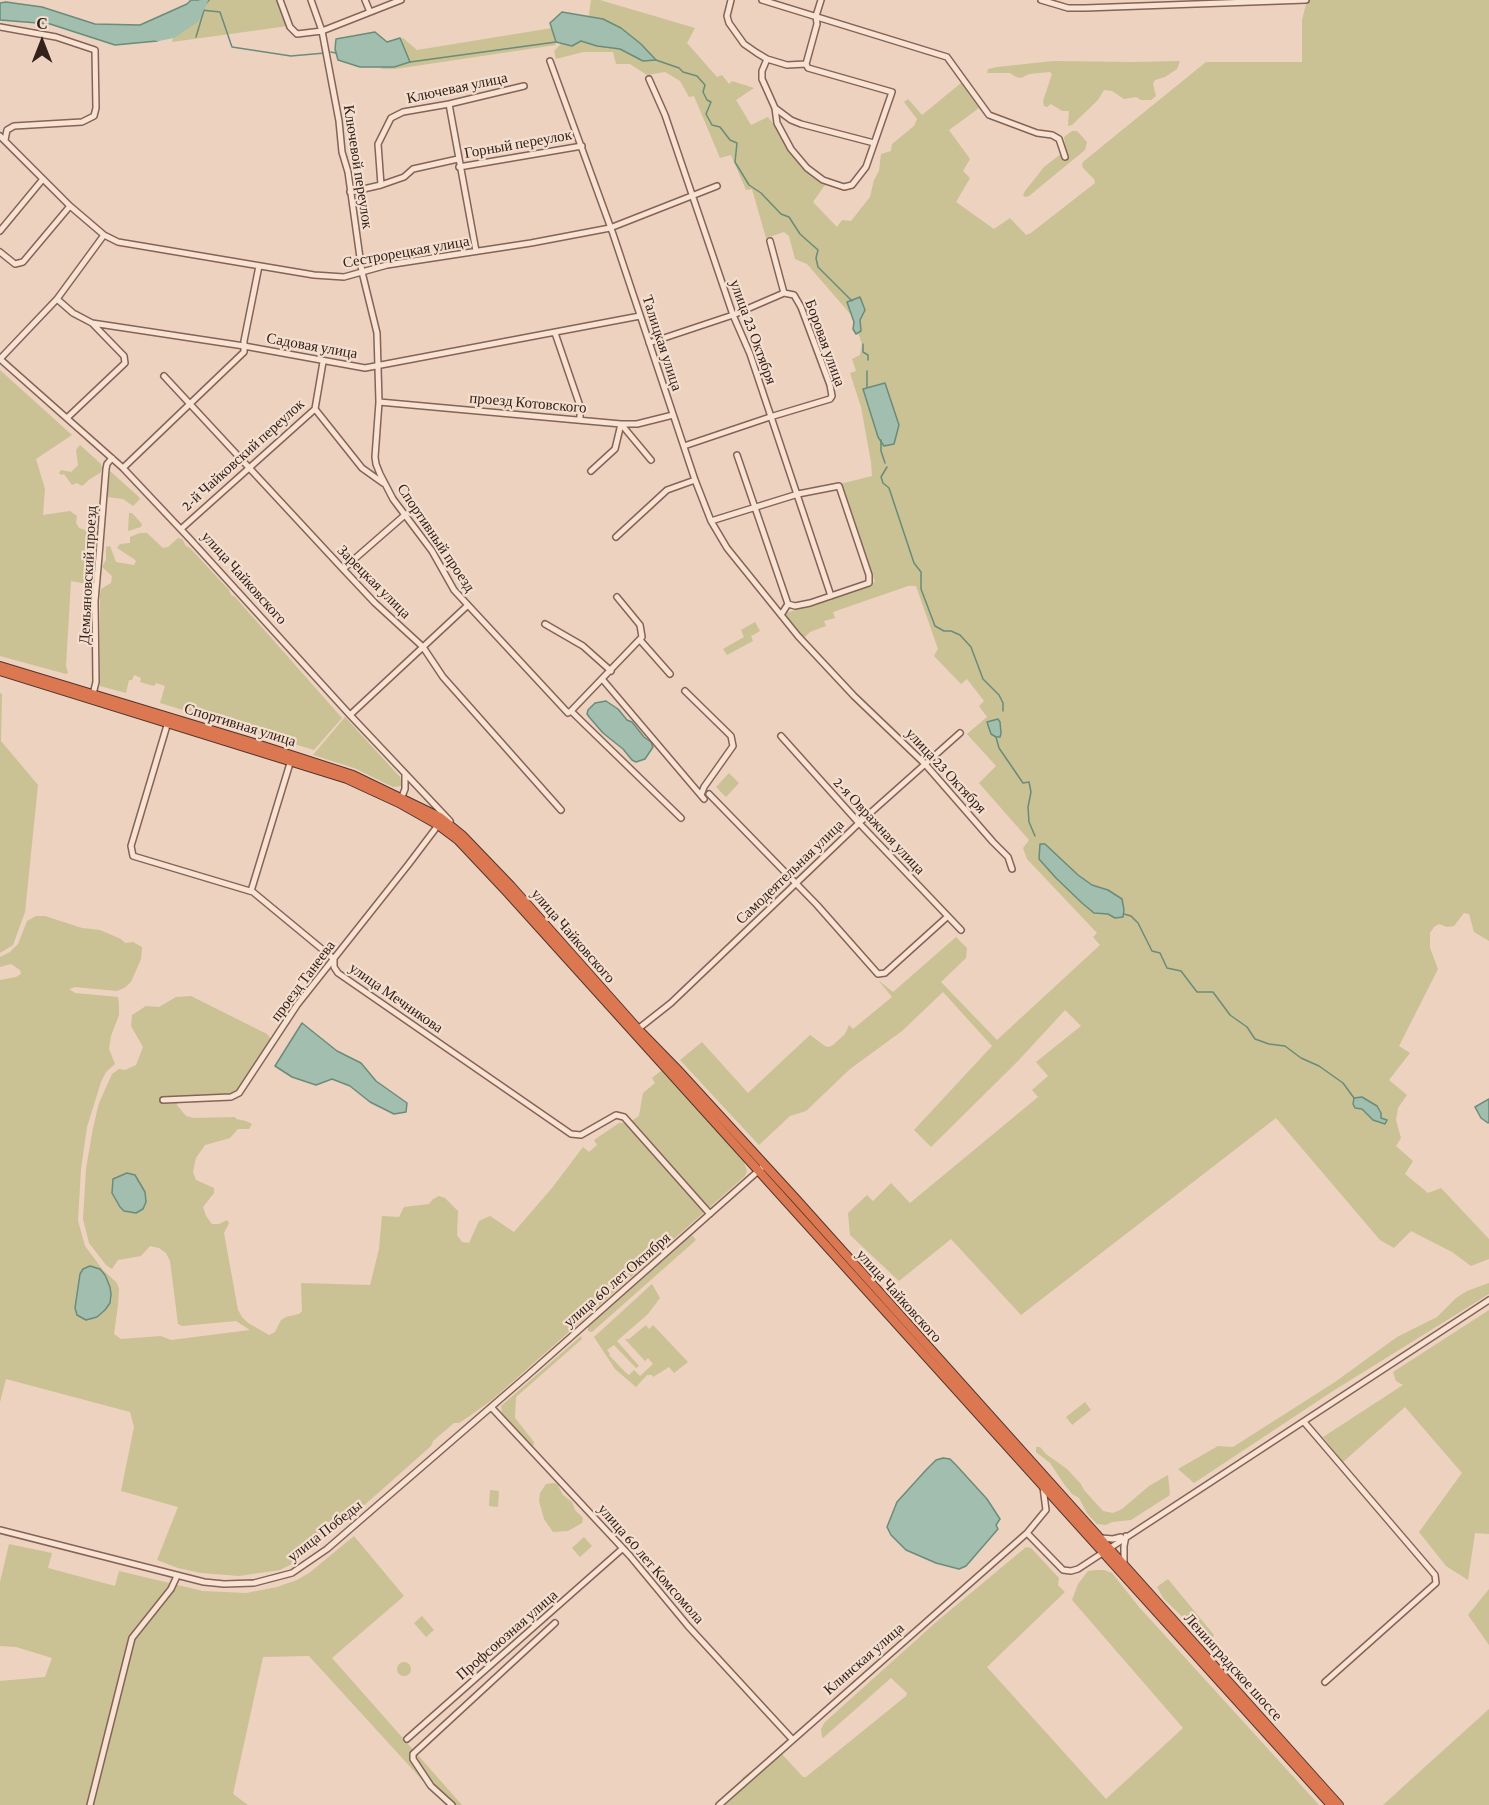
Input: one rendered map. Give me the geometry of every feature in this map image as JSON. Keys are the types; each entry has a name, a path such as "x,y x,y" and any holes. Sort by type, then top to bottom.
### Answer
{"highway":[{"name":"Спортивная улица","path":"0,666 327,766 400,800 462,835"},
{"name":"Спортивная улица","path":"0,671 291,760 400,800"},
{"name":"Спортивная улица","path":"440,822 449,833"},
{"name":"улица Чайковского","path":"449,833 482,864 762,1168 1097,1537 1105,1550"},
{"name":"улица Чайковского","path":"462,835 677,1069 1041,1483 1105,1550"},
{"name":"Ленинградское шоссе","path":"1105,1550 1125,1568 1339,1805"},
{"name":"Ленинградское шоссе","path":"1105,1550 1331,1805"}],"street":[{"path":"280,0 292,31 297,34 322,31 401,0"},
{"name":"Ключевой переулок","path":"311,0 325,45 363,272 377,333 379,402 376,464 385,483"},
{"path":"365,0 370,12"},
{"path":"731,0 727,16 733,29 750,49 767,59 787,65 806,64"},
{"path":"762,0 947,57 989,115 1037,133 1052,135 1059,139 1065,157"},
{"path":"806,64 818,24 816,16 821,0"},
{"path":"1041,0 1065,7 1085,8 1306,0"},
{"path":"0,27 56,37 95,50 96,108 94,116 82,122 14,126 7,130 2,138"},
{"path":"767,59 762,71 762,79 776,108 777,123 791,149 815,175 840,187 852,185 866,167 892,92 808,68 806,64"},
{"name":"Талицкая улица","path":"550,61 582,146 711,521 727,548 781,615"},
{"name":"улица 23 Октября","path":"649,79 665,115 733,315 750,354 831,596"},
{"name":"Ключевая улица","path":"381,185 378,144 391,118 403,112 449,104 524,86"},
{"path":"449,104 476,251"},
{"path":"776,108 791,120 801,124 874,143"},
{"name":"Сестрорецкая улица","path":"2,138 70,206 104,235 118,242 314,275 344,277 387,265 610,228 694,197 717,186"},
{"name":"Горный переулок","path":"459,167 582,146"},
{"path":"350,192 404,177 413,169 458,159"},
{"path":"0,231 43,179"},
{"path":"0,252 15,264 23,262 70,206"},
{"path":"0,359 57,299 104,235"},
{"path":"649,343 733,315 784,293 770,241"},
{"path":"123,468 244,352 259,266"},
{"name":"Боровая улица","path":"770,417 830,399 832,396 801,307 794,295 784,293"},
{"name":"Садовая улица","path":"57,299 73,313 92,323 244,346 365,368 640,316"},
{"path":"67,417 125,363 124,356 92,323"},
{"path":"555,333 580,406 580,419"},
{"name":"улица Чайковского","path":"0,359 123,468 462,835"},
{"name":"2-й Чайковский переулок","path":"181,529 315,409 323,362"},
{"name":"Зарецкая улица","path":"164,376 375,603 423,647 443,677 561,810"},
{"name":"проезд Котовского","path":"379,402 621,424 637,424 673,415"},
{"path":"315,409 362,468 385,483"},
{"path":"684,446 770,417"},
{"path":"621,424 651,460"},
{"path":"591,471 615,449 621,424"},
{"path":"737,455 788,604"},
{"name":"Демьяновский проезд","path":"93,694 96,682 95,601 107,464 112,458"},
{"path":"616,537 667,490 695,480"},
{"name":"Спортивный проезд","path":"385,483 393,499 432,551 454,590 468,605"},
{"path":"711,521 798,494 839,486 869,575 869,583 795,606 788,604"},
{"path":"343,569 406,514"},
{"path":"350,715 468,605 568,713 603,680 642,637 642,629 617,597"},
{"path":"781,615 788,604"},
{"name":"улица 23 Октября","path":"781,615 850,692 925,764 1008,856 1012,870"},
{"path":"545,624 583,646 611,671"},
{"path":"640,640 670,674"},
{"path":"603,680 702,797 704,787 733,746 731,736 685,691"},
{"path":"571,711 681,818"},
{"name":"улица Мечникова","path":"168,722 131,846 131,854 251,891 334,959 334,967 338,973 571,1134 581,1134 616,1115 624,1117 710,1214"},
{"name":"Самодеятельная улица","path":"638,1029 670,1003 859,823 960,733"},
{"name":"2-я Овражная улица","path":"781,736 859,823 961,930"},
{"path":"251,891 291,760"},
{"path":"400,800 405,789 405,774"},
{"path":"709,794 796,883 880,975 885,973 947,916"},
{"name":"проезд Танеева","path":"163,1100 231,1097 239,1093 297,1005 440,822"},
{"name":"улица 60 лет Октября","path":"491,1407 762,1168"},
{"path":"1027,1533 1063,1570 1078,1569 1489,1300"},
{"name":"улица 60 лет Комсомола","path":"491,1407 792,1739"},
{"name":"улица Победы","path":"0,1530 212,1583 242,1584 282,1577 301,1568 327,1548 491,1407"},
{"path":"1304,1422 1435,1575 1436,1583 1325,1682"},
{"name":"Клинская улица","path":"719,1805 1027,1533 1046,1510 1046,1497 1041,1483"},
{"path":"1097,1537 1113,1539 1126,1536"},
{"path":"1125,1568 1126,1536"},
{"name":"Профсоюзная улица","path":"407,1739 622,1549"},
{"path":"90,1805 132,1638 171,1589 177,1576"},
{"path":"452,1805 431,1786 413,1759 413,1754 555,1623"}],"shaded area":[{"path":"191,0 209,0 190,23 157,41 115,45 50,24 0,20 0,3 6,2 42,7 95,24 140,25 187,4"},
{"path":"208,0 280,0 288,26 172,42 174,34 196,19"},
{"path":"591,0 600,0 695,28 687,43 717,77 722,75 729,84 732,81 754,88 736,100 751,125 768,117 807,168 827,182 813,202 837,227 842,220 851,221 870,197 879,171 881,154 891,151 892,144 914,126 917,119 904,102 908,99 922,115 961,83 979,108 949,130 970,159 963,171 970,178 956,202 994,229 1010,218 1026,235 1095,183 1083,168 1084,161 1206,62 1302,62 1302,20 1307,0 1489,0 1489,941 1474,932 1469,914 1464,913 1454,926 1447,927 1439,924 1434,927 1430,933 1430,948 1438,969 1399,1046 1410,1053 1389,1080 1407,1095 1398,1108 1396,1120 1401,1138 1396,1146 1413,1161 1405,1174 1428,1193 1441,1188 1489,1239 1489,1259 1471,1266 1452,1252 1411,1231 1394,1248 1380,1240 1276,1118 1021,1315 951,1239 899,1281 850,1235 848,1213 867,1195 873,1201 891,1183 910,1203 1038,1097 1032,1090 1048,1076 1036,1062 1081,1026 1065,1010 1018,1061 931,1147 914,1130 992,1046 943,992 902,1031 850,1069 806,1111 790,1116 759,1145 680,1060 702,1042 748,1093 810,1035 825,1046 833,1045 845,1034 849,1025 853,1029 892,997 878,980 893,992 956,937 967,948 966,958 941,982 997,1040 1100,945 1093,937 1097,933 1027,859 1023,848 1029,840 979,783 996,766 967,734 987,717 979,706 984,701 967,679 961,684 934,656 938,649 916,586 908,586 833,612 835,618 824,621 826,626 810,632 802,640 781,615 875,582 840,484 872,476 861,407 850,373 856,371 852,359 860,355 862,344 852,316 807,264 795,259 789,236 784,232 766,238 752,189 746,190 731,155 720,158 694,96 689,97 680,81 665,72 647,75 630,64 616,64 613,52 583,52 556,59 554,51 589,15"},
{"path":"562,12 603,19 621,28 656,60 643,61 620,49 581,41 572,46 556,42 550,23"},
{"path":"552,28 556,45 395,69 381,69 378,41 384,44 403,38 417,50"},
{"path":"375,32 387,42 400,38 410,62 394,67 360,67 338,60 335,49 336,39"},
{"path":"1053,61 1180,61 1177,69 1155,80 1153,84 1156,96 1151,100 1141,100 1136,97 1124,99 1112,91 1104,90 1098,100 1072,125 1068,126 1069,111 1062,111 1051,104 1044,106 1043,101 1052,74 1050,72 1029,74 1021,78 1010,73 987,73 988,69 997,67"},
{"path":"1072,131 1077,131 1087,142 1085,150 1025,197 1023,195 1025,191 1044,167 1066,150 1064,137"},
{"path":"860,297 865,310 860,320 861,331 856,334 847,302"},
{"path":"0,370 72,435 36,459 45,489 43,515 70,511 77,516 76,523 79,528 97,534 93,585 71,581 66,666 68,673 66,674 0,656"},
{"path":"885,383 899,425 894,444 884,446 878,437 863,389"},
{"path":"80,445 101,464 102,469 82,486 77,483 72,485 64,474 59,473 61,470 71,472 78,465 76,450"},
{"path":"110,471 139,497 140,499 133,506 123,499 107,497"},
{"path":"129,513 132,513 142,524 141,527 128,531"},
{"path":"147,533 163,548 168,547 178,538 182,539 342,718 314,750 160,703 165,686 140,682 141,678 134,675 132,680 129,680 126,693 100,686 100,595 101,589 111,583 112,576 102,567 106,560 106,547 110,546 116,562 134,565 136,561 134,559 117,548 120,544 130,543 130,537"},
{"path":"755,622 760,631 751,636 753,641 727,655 723,649 744,637 741,630"},
{"path":"0,693 2,694 1,741 38,785 25,912 13,945 0,953"},
{"path":"606,701 618,709 651,742 653,747 645,759 636,762 632,760 623,749 603,733 587,714 595,703"},
{"path":"345,717 400,777 402,786 393,787 354,768 313,755"},
{"path":"998,719 1001,733 1000,737 996,737 991,734 987,722"},
{"path":"729,773 739,783 726,797 716,787"},
{"path":"1040,844 1045,844 1092,885 1108,890 1122,899 1123,917 1115,918 1108,914 1094,913 1082,903 1039,859"},
{"path":"36,916 45,916 82,928 100,930 125,943 133,942 142,947 141,959 131,982 124,988 117,991 75,987 69,989 75,993 118,997 119,1015 109,1049 115,1064 106,1072 101,1082 87,1127 81,1169 78,1221 85,1246 103,1270 117,1283 119,1289 114,1334 121,1339 161,1336 171,1340 250,1330 236,1321 182,1326 178,1324 170,1261 166,1253 150,1246 141,1256 118,1260 112,1269 106,1265 89,1243 83,1219 86,1169 99,1103 112,1074 119,1069 125,1070 136,1065 143,1047 131,1026 132,1015 146,1006 159,1007 176,997 191,996 267,1034 271,1039 235,1094 179,1099 177,1105 186,1116 194,1118 235,1117 252,1124 249,1129 238,1129 230,1138 205,1145 196,1158 193,1172 196,1180 214,1188 214,1193 203,1207 206,1216 212,1224 219,1224 227,1220 229,1223 224,1233 238,1310 248,1323 269,1335 275,1332 281,1320 302,1311 301,1283 370,1285 379,1249 382,1216 399,1217 404,1207 429,1204 439,1196 445,1198 458,1211 457,1235 462,1242 469,1243 479,1221 490,1216 514,1232 583,1147 589,1152 597,1145 594,1140 619,1123 628,1123 639,1116 643,1093 655,1083 652,1078 663,1069 744,1162 747,1171 745,1176 492,1400 459,1423 454,1423 333,1533 296,1562 280,1570 239,1576 201,1573 178,1568 157,1560 178,1507 121,1491 134,1427 130,1412 6,1379 0,1402 0,980 21,974 20,970 11,964 0,967 0,957 10,952 18,944 27,921"},
{"path":"302,1023 337,1051 361,1063 376,1081 407,1103 406,1112 394,1114 370,1102 350,1086 332,1079 316,1085 292,1077 275,1066"},
{"path":"1362,1097 1377,1106 1381,1118 1387,1120 1385,1124 1373,1120 1362,1109 1355,1108 1354,1098"},
{"path":"1489,1099 1488,1123 1481,1118 1475,1107"},
{"path":"127,1173 135,1175 145,1192 146,1202 143,1209 136,1213 124,1211 112,1193 113,1179"},
{"path":"692,1235 696,1240 592,1332 588,1331 588,1327"},
{"path":"90,1266 100,1269 105,1275 111,1294 110,1303 105,1310 97,1317 86,1320 77,1315 75,1308 80,1274 83,1269"},
{"path":"1489,1283 1489,1294 1333,1391 1194,1483 1178,1469 1218,1446 1233,1447 1335,1382 1397,1337 1437,1317 1456,1298 1467,1291"},
{"path":"652,1284 660,1298 648,1314 617,1341 639,1366 636,1368 614,1345 607,1350 609,1355 626,1373 629,1375 634,1370 640,1376 653,1364 648,1358 645,1361 625,1339 629,1339 646,1325 649,1329 653,1325 688,1362 674,1373 669,1367 653,1377 647,1375 636,1387 615,1369 594,1337"},
{"path":"1489,1310 1489,1534 1475,1533 1468,1580 1446,1566 1419,1532 1462,1473 1405,1407 1343,1462 1323,1437 1403,1385 1396,1381 1393,1372"},
{"path":"581,1336 582,1339 516,1397 515,1418 534,1442 533,1447 502,1413 501,1406"},
{"path":"1085,1402 1091,1410 1072,1425 1066,1417"},
{"path":"1036,1447 1040,1447 1067,1469 1103,1511 1113,1513 1122,1509 1149,1486 1168,1475 1170,1495 1131,1520 1106,1525 1097,1524 1050,1463 1036,1452"},
{"path":"950,1459 956,1465 987,1499 1000,1519 996,1525 998,1529 966,1566 959,1569 936,1563 906,1550 891,1535 887,1527 897,1502 936,1460"},
{"path":"546,1484 557,1484 563,1495 572,1502 575,1510 583,1518 582,1523 568,1531 553,1532 544,1519 539,1501 540,1493"},
{"path":"490,1490 499,1491 498,1507 489,1506"},
{"path":"354,1536 404,1596 332,1658 462,1805 445,1805 309,1656 263,1657 233,1794 248,1805 0,1805 0,1681 45,1677 52,1658 16,1647 0,1646 0,1582 9,1544 52,1553 48,1568 115,1586 119,1571 203,1591 246,1593 277,1587 297,1580"},
{"path":"584,1537 592,1546 580,1557 572,1548"},
{"path":"1026,1547 1031,1548 1059,1578 1058,1585 1065,1592 987,1667 1106,1799 1183,1728 1072,1600 1078,1584 1088,1571 1096,1570 1112,1573 1139,1607 1319,1805 725,1805 745,1786 742,1778 759,1765 771,1762 781,1753 803,1777 806,1777 906,1696 907,1693 891,1678 822,1737 821,1729 825,1722 935,1623"},
{"path":"1168,1579 1214,1635 1212,1639 1204,1638 1163,1598 1157,1587"},
{"path":"1489,1589 1489,1645 1468,1615"},
{"path":"422,1616 434,1630 426,1637 414,1623"},
{"path":"404,1662 409,1664 411,1669 409,1674 404,1676 399,1674 397,1669 399,1664"},
{"path":"1489,1709 1489,1805 1383,1805 1427,1765"}],"waterway":[{"path":"158,37 173,34 195,19 204,0"},
{"path":"201,10 220,12 232,47 291,56 325,53"},
{"path":"196,37 204,10"},
{"path":"410,62 556,42"},
{"path":"331,52 336,53"},
{"path":"656,60 697,76 705,85 703,92 707,100 711,102 706,114 712,125 720,127 730,140 737,143 735,162 749,185 761,193 781,214 789,217 800,234 818,250 816,258 818,267 852,301"},
{"path":"863,344 863,352 868,355 868,360"},
{"path":"867,371 867,387"},
{"path":"881,440 881,451 885,463"},
{"path":"887,467 881,477 883,483 889,488 914,563 921,572 921,589 935,626 960,635 971,647 983,679 999,695 1003,703 1003,711"},
{"path":"996,737 999,748 1023,783 1029,782 1031,792 1028,807 1029,822 1035,836"},
{"path":"1124,914 1131,916 1138,923 1152,951 1160,953 1167,968 1181,971 1197,992 1213,992 1230,1015 1247,1027 1255,1039 1285,1046 1301,1058 1319,1066 1343,1083 1354,1098"}]}
